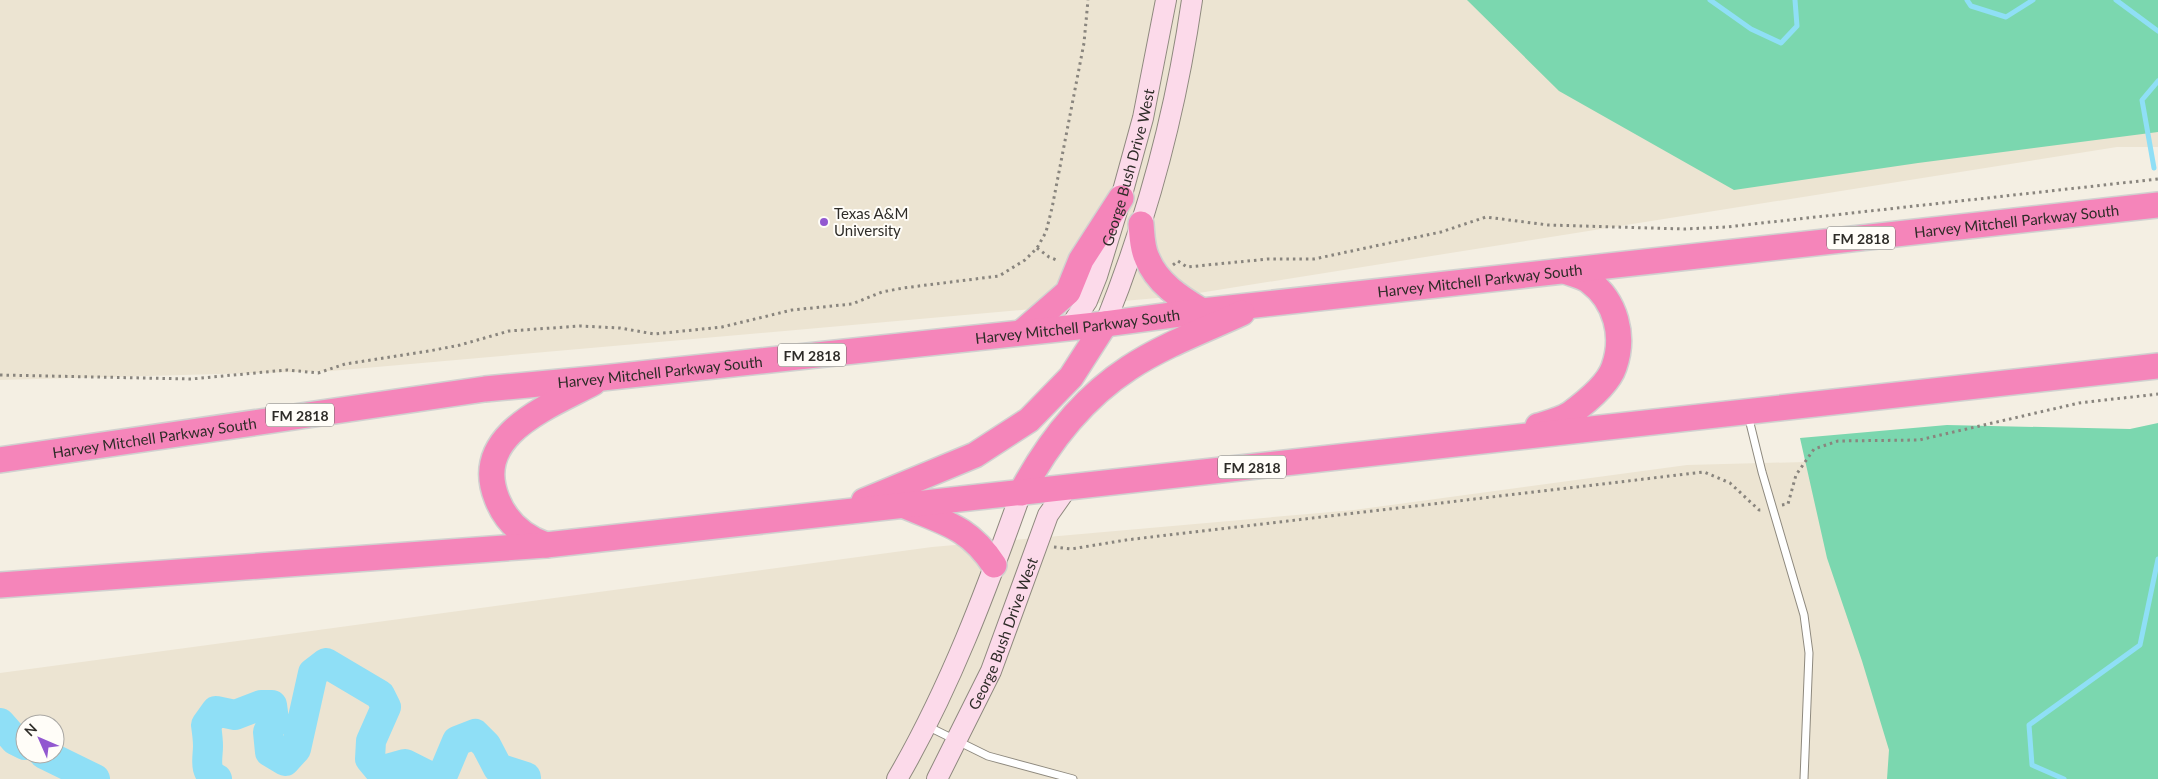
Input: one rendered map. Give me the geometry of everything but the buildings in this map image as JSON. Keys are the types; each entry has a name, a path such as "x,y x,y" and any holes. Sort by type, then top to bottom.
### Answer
{"highway":[{"path":"1022,332 1068,292 1081,260 1121,198"},
{"name":"Harvey Mitchell Parkway South","path":"0,460 485,389 1105,324 1263,304 2158,205"},
{"path":"1141,224 1146,257 1157,277 1178,297 1202,311"},
{"path":"1506,438 1569,415 1601,387 1614,368 1620,343 1617,322 1611,306 1605,296 1588,280 1565,271"},
{"path":"1021,492 1051,443 1067,424 1094,396 1129,368 1173,344 1263,304"},
{"path":"836,513 975,455 1029,420 1071,377 1105,324"},
{"name":"FM 2818","path":"0,585 162,575 546,545 2158,366"},
{"path":"546,545 531,540 516,529 500,509 491,484 494,459 504,439 523,420 602,378"},
{"path":"903,505 956,528 974,539 994,565"}],"main road":[{"name":"George Bush Drive West","path":"1070,327 1087,301 1097,276 1121,198 1143,118 1166,0"},
{"name":"George Bush Drive West","path":"1105,324 1153,188 1172,109 1192,0"},
{"name":"George Bush Drive West","path":"937,779 958,741 991,671 1048,515 1067,488"},
{"name":"George Bush Drive West","path":"898,779 927,726 962,651 1021,492"}],"lane":[{"path":"1747,412 1772,507 1804,615 1808,653 1804,779"},
{"path":"927,726 988,756 1073,779"}],"path":[{"path":"0,375 191,379 287,370 318,373 344,364 445,348 509,331 580,326 620,328 654,334 722,327 792,310 852,304 882,292 999,276 1026,260 1037,248 1046,232 1084,43 1088,0"},
{"path":"1170,268 1178,261 1187,267 1268,259 1314,259 1441,232 1486,217 1548,225 1709,228 2158,179"},
{"path":"1037,248 1049,257 1064,263"},
{"path":"1038,542 1051,547 1071,549 1126,540 1704,472 1730,483 1759,510 1788,504 1796,475 1814,449 1838,441 1919,440 2080,403 2158,394"}],"shaded area":[{"name":"Texas A&M University","path":"0,0 2158,0 2158,147 2117,147 1180,296 331,371 0,380"},
{"path":"2072,455 2158,779 0,779 0,673 932,547 1354,510 1687,465"}],"green space":[{"path":"1467,0 2158,0 2158,132 1918,163 1734,190 1559,91"},
{"path":"2158,423 2158,779 1887,779 1889,750 1862,661 1827,558 1800,438 1947,425 2130,429"}],"waterway":[{"path":"1710,0 1751,29 1781,43 1797,26 1795,0"},
{"path":"1967,0 1971,6 2006,17 2033,0"},
{"path":"2116,0 2158,31"},
{"path":"2154,168 2142,100 2158,81"},
{"path":"2064,779 2032,765 2029,725 2140,645 2158,559"},
{"path":"217,779 208,769 206,725 216,711 235,715 261,705 272,705 274,720 268,732 270,752 285,761 296,749 313,673 326,663 380,695 386,707 371,741 370,759 380,771 405,764 433,778 444,772 457,741 475,734 486,745 498,768 526,777 526,779"},
{"path":"0,723 15,740"},
{"path":"64,764 95,779"}],"place":[{"name":"Texas A&M University","path":"824,222"}]}
